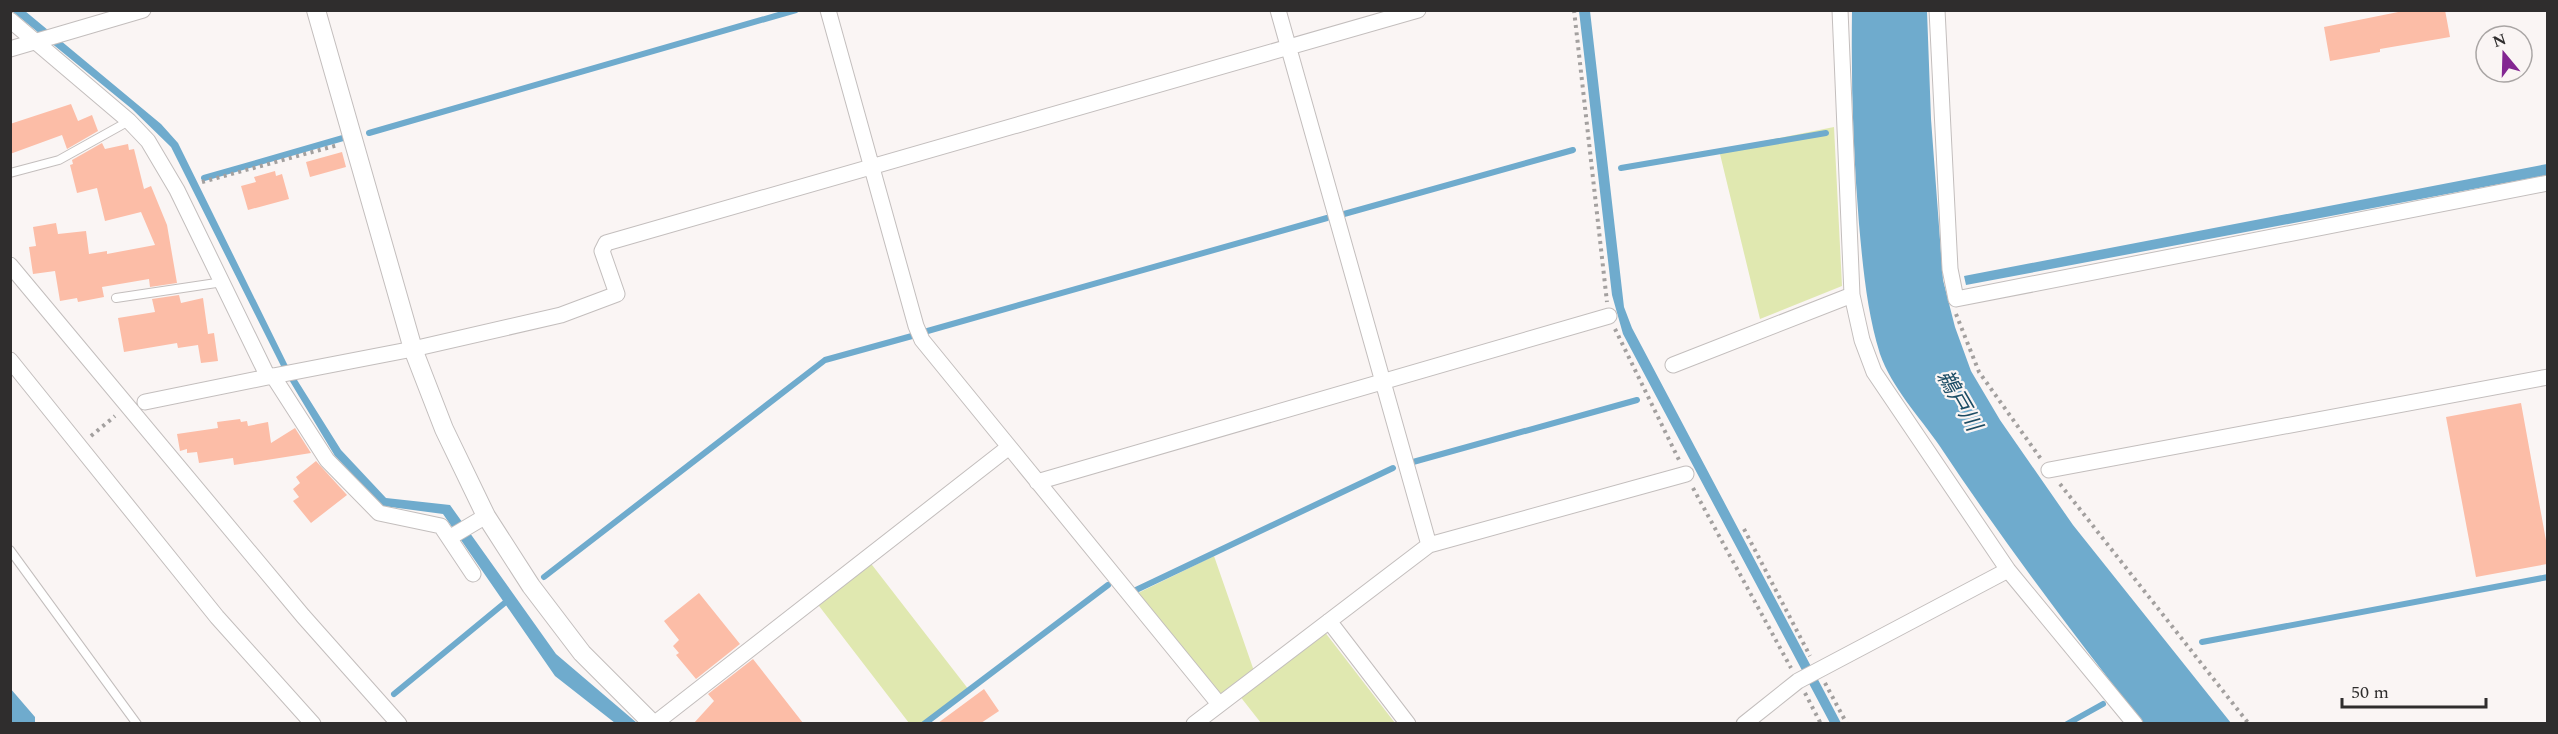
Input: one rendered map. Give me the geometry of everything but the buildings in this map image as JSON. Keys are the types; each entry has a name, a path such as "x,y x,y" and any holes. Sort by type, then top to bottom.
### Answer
{"street":[{"path":"10,49 143,10"},
{"path":"316,10 413,349 479,520 582,653 654,723 1009,447"},
{"path":"828,10 916,326 922,340 1219,704"},
{"path":"1278,10 1430,545"},
{"path":"145,402 413,349 561,315 617,294 602,251 606,243 1418,10"},
{"path":"1840,10 1852,295 1862,340 1874,372 2008,570 2135,723"},
{"path":"1936,10 1950,269 1956,299 2547,183"},
{"path":"10,20 38,40 129,121 148,141 177,190 274,376 327,460 379,513 441,526 452,536 473,574"},
{"path":"10,266 303,616 399,723"},
{"path":"1673,365 1852,295"},
{"path":"1037,482 1609,316"},
{"path":"10,360 217,617 313,723"},
{"path":"2049,470 2547,377"},
{"path":"1194,723 1430,545 1686,474"},
{"path":"452,536 479,520"},
{"path":"1744,723 1812,674 2008,570"},
{"path":"1329,621 1408,723"}],"lane":[{"path":"10,173 59,160 129,121"},
{"path":"116,298 223,282"},
{"path":"10,550 137,723"}],"path":[{"path":"202,183 353,140"},
{"path":"1956,299 1954,308 1979,372 2049,470 2249,723"},
{"path":"80,445 127,406"},
{"path":"1744,529 1812,674 1847,723"}],"green space":[{"path":"1834,127 1842,286 1760,319 1719,150"},
{"path":"1214,556 1254,671 1220,695 1136,594"},
{"path":"869,561 969,690 924,723 909,723 816,602"},
{"path":"1324,631 1395,723 1261,723 1239,695"}],"water":[{"path":"12,11 25,11 161,124 178,143 287,364 341,450 386,498 450,505 556,654 637,723 615,723 555,676 443,514 383,506 335,456 282,368 171,147 132,109"},
{"path":"1579,11 1590,11 1624,307 1632,328 1841,723 1830,723 1623,334 1612,295"},
{"name":"鵜戸川","path":"1852,11 1927,11 1931,119 1943,280 1955,327 1971,371 2000,420 2073,525 2231,723 2143,723 2038,586 1891,378 1880,354 1876,338 1862,257 1854,144"},
{"path":"2547,164 2547,175 1966,285 1964,276"},
{"path":"10,688 35,717 35,723 11,723"}],"waterway":[{"path":"369,133 796,10"},
{"path":"1621,168 1826,133"},
{"path":"204,178 343,138"},
{"path":"1344,214 1573,150"},
{"path":"924,332 1327,218"},
{"path":"544,577 825,360 912,336"},
{"path":"1413,462 1637,400"},
{"path":"1136,590 1393,468"},
{"path":"2202,642 2548,577"},
{"path":"924,724 1108,585"},
{"path":"394,694 507,601"},
{"path":"2067,724 2103,704"}]}
